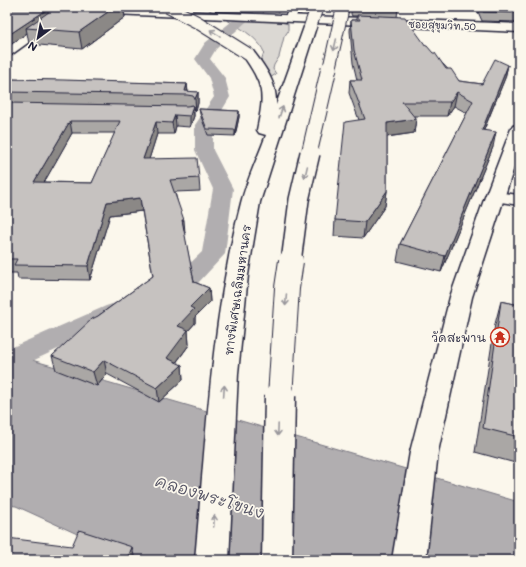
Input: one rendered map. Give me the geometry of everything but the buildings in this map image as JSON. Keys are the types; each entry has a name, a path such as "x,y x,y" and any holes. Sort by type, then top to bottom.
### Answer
{"main road":[{"path":"190,7 227,29 260,68 267,85 270,106 251,202"},
{"path":"290,19 295,7"},
{"name":"ทางพิเศษเฉลิมมหานคร","path":"212,560 225,373 237,275 251,202 317,7"},
{"path":"277,560 280,386 287,288 299,200 343,7"},
{"name":"ซอยสุขุมวิท 50","path":"83,11 166,11 260,18 519,28"},
{"path":"166,11 197,22 248,54"},
{"path":"410,560 424,452 461,297 494,197 519,129"}],"street":[{"path":"7,53 56,18"},
{"path":"494,197 519,200"}],"shaded area":[{"path":"205,7 261,7 265,10 261,16 288,24 288,31 284,37 279,57 273,69 276,74 270,78 260,64 264,52 254,38 238,26"}],"water":[{"name":"คลองพระโขนง","path":"7,356 18,356 519,502 519,560 127,560 110,549 16,506 7,505"}],"waterway":[{"path":"162,290 189,278 213,254 223,189 204,150 204,125 222,97 217,78 202,59 210,46 249,14 245,7"},
{"path":"7,368 18,356 115,312"}],"place":[{"name":"วัดสะพาน","path":"500,337"}]}
